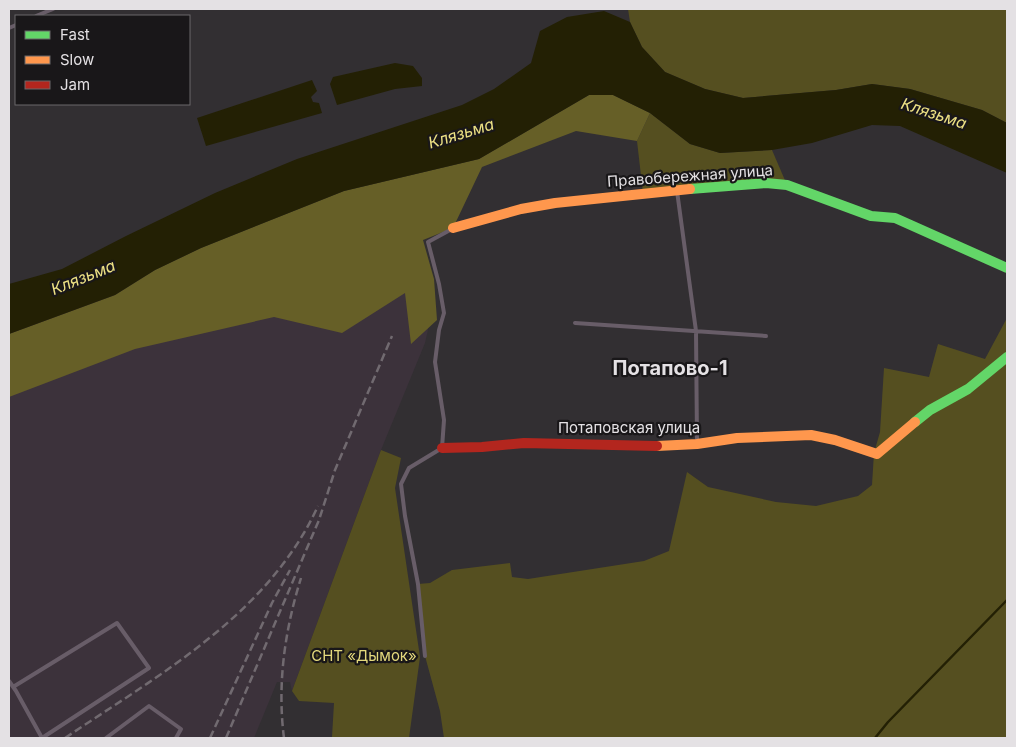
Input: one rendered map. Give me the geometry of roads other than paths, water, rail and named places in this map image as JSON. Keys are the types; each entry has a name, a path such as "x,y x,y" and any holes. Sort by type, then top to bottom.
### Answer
{"street":[{"name":"Правобережная улица","path":"453,228 521,209 555,203 766,183 787,185 871,216 895,218 1007,268"},
{"name":"Потаповская улица","path":"442,448 524,443 669,446 737,438 811,434 877,454 930,410 968,389 1007,357"}],"lane":[{"path":"38,15 53,9"},
{"path":"677,191 696,332 697,444"},
{"path":"425,656 418,584 401,484 409,468 442,448 444,420 435,362 439,330 444,314 439,284 428,242 453,228"},
{"path":"576,323 766,336"},
{"path":"9,681 42,738 149,668 117,623 13,687"},
{"path":"109,737 149,706 181,729 176,738"}],"water":[{"name":"Клязьма","path":"604,11 630,22 642,47 665,72 705,89 743,98 836,90 872,84 910,89 982,110 1007,123 1007,173 900,126 872,125 812,143 772,150 720,153 690,144 650,113 613,95 589,95 479,159 344,191 201,248 155,270 115,295 9,334 9,284 62,269 215,193 297,159 462,105 494,89 531,63 540,31 567,17"},
{"path":"395,63 413,66 422,78 422,86 395,89 337,105 330,84 333,77"},
{"path":"312,80 317,91 311,97 313,102 319,103 322,113 206,146 197,118"}],"waterway":[{"path":"875,738 888,722 1007,600"}],"railway":[{"path":"226,738 319,520 335,470 392,336"},
{"path":"65,738 174,665 241,610 271,579 297,545 318,506"},
{"path":"210,738 272,603 290,570"},
{"path":"284,738 281,697 284,657 295,597 301,578"}],"district":[{"name":"Потапово-1","path":"670,368"}],"park label":[{"name":"СНТ «Дымок»","path":"364,656"}]}
